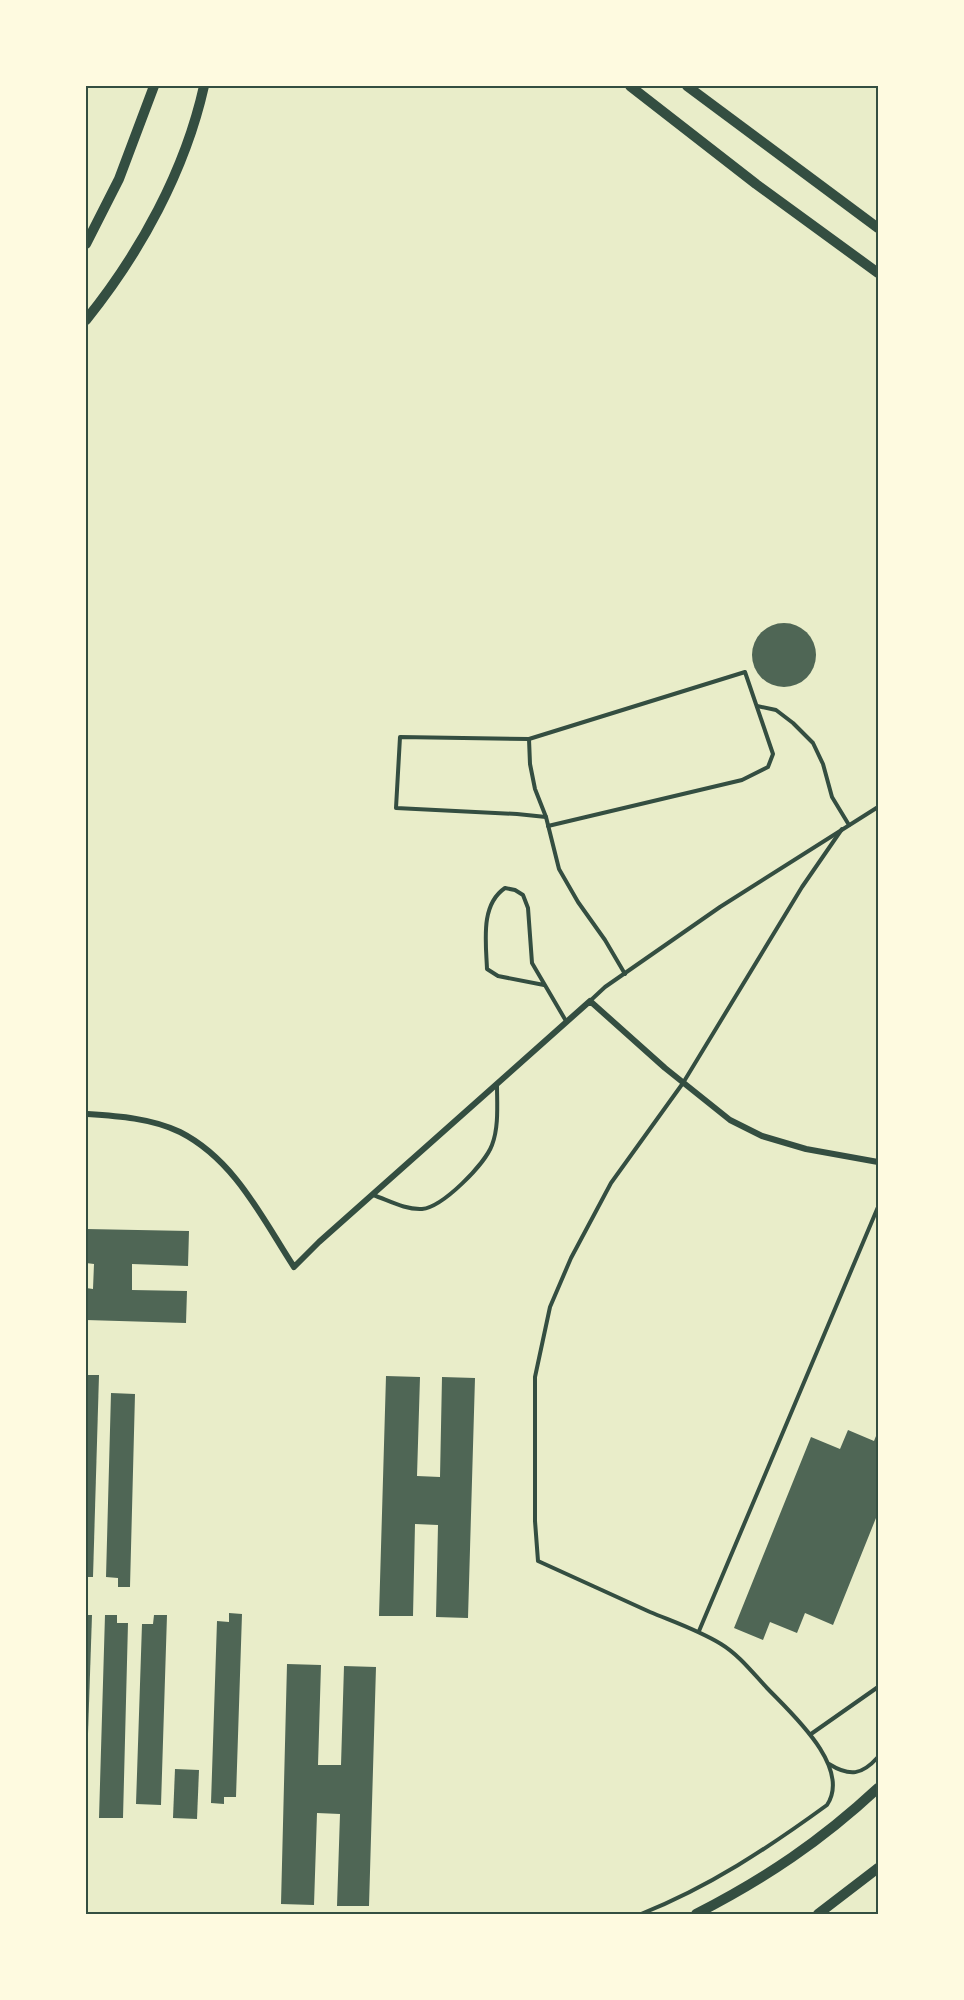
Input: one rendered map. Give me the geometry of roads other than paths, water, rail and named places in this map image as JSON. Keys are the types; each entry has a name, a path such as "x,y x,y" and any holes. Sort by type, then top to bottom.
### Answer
{"main road":[{"path":"86,244 119,179 154,86"},
{"path":"86,320 104,298 136,250 165,196 186,146 204,86"},
{"path":"630,86 756,184 879,273"},
{"path":"687,86 879,228"},
{"path":"696,1914 742,1891 795,1857 848,1816 879,1788"},
{"path":"818,1914 879,1868"}],"street":[{"path":"86,1114 144,1121 178,1132 206,1148 229,1170 294,1267 590,1001 683,1083 730,1120 762,1136 806,1149 879,1162"}],"lane":[{"path":"546,818 518,814 396,808 400,737 529,739 746,672 773,754 768,767 742,780 548,826"},
{"path":"757,706 776,710 813,743 823,764 832,797 849,825"},
{"path":"529,739 530,764 535,789 546,818 559,869 625,974"},
{"path":"590,1001 720,907 879,807"},
{"path":"641,1914 675,1901 769,1847 827,1805 834,1789 828,1764 811,1734 743,1662 723,1645 699,1631 652,1613 538,1561 535,1521 535,1377 550,1307 571,1258 611,1183 683,1083 796,897 842,829"},
{"path":"544,985 498,976 487,969 486,938 489,907 495,895 505,888 523,895 528,908 532,963 566,1021"},
{"path":"373,1195 399,1205 423,1209 447,1197 485,1161 493,1143 497,1084"},
{"path":"699,1631 879,1207"},
{"path":"811,1734 879,1687"},
{"path":"828,1764 840,1771 860,1772 869,1767 879,1756"}]}
